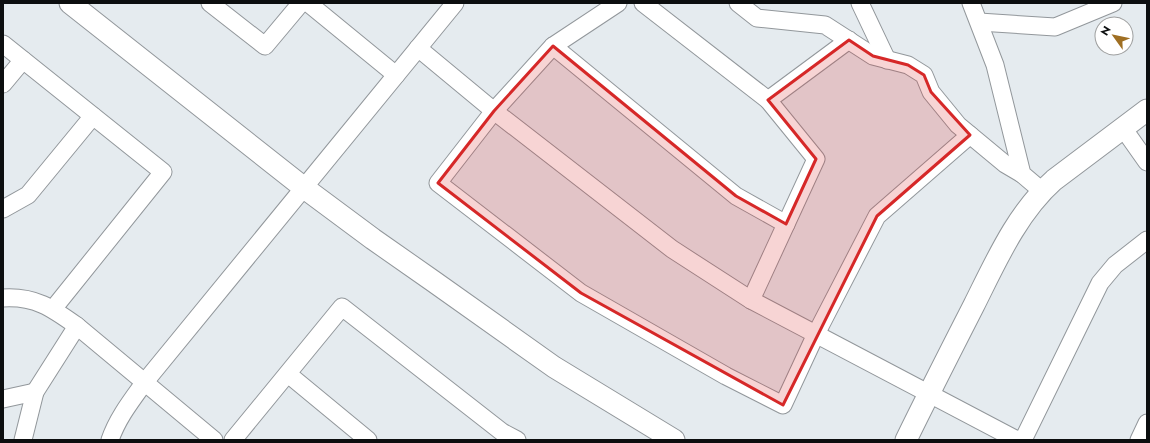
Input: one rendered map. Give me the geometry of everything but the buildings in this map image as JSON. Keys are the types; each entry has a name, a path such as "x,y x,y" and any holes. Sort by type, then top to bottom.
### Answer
{"street":[{"path":"70,3 303,187 373,240 554,367 674,440"},
{"path":"210,3 265,46 301,3"},
{"path":"308,3 396,75"},
{"path":"110,440 124,410 144,383 455,3"},
{"path":"618,3 553,46 494,111 438,182 581,293 726,376 783,405 816,334 877,216 970,135"},
{"path":"643,3 768,100 816,158 751,300"},
{"path":"738,3 757,18 825,24 873,56 908,65 924,75 931,92 958,125 1005,164 1022,174 1042,191"},
{"path":"860,3 887,60"},
{"path":"971,3 995,64 1022,174"},
{"path":"979,22 1055,27 1113,3"},
{"path":"768,100 849,40"},
{"path":"3,44 163,172 53,309"},
{"path":"553,46 736,196 786,224"},
{"path":"418,48 494,111 672,249 751,300 1017,440"},
{"path":"3,84 23,60"},
{"path":"906,440 1006,241 1042,191 1054,180 1147,110"},
{"path":"3,209 28,195 94,116"},
{"path":"1123,128 1147,162"},
{"path":"1023,440 1100,283 1115,265 1147,240"},
{"path":"3,298 16,297 38,302 53,309 77,326 214,440"},
{"path":"233,440 342,307 505,437"},
{"path":"23,440 34,392 77,326"},
{"path":"288,374 368,440"},
{"path":"3,399 34,392"},
{"path":"1139,440 1147,423"}],"highlighted area":[{"path":"849,40 873,56 908,65 924,75 931,92 970,135 877,216 783,405 581,293 438,183 494,111 553,46 736,196 786,224 816,159 768,100"}]}
